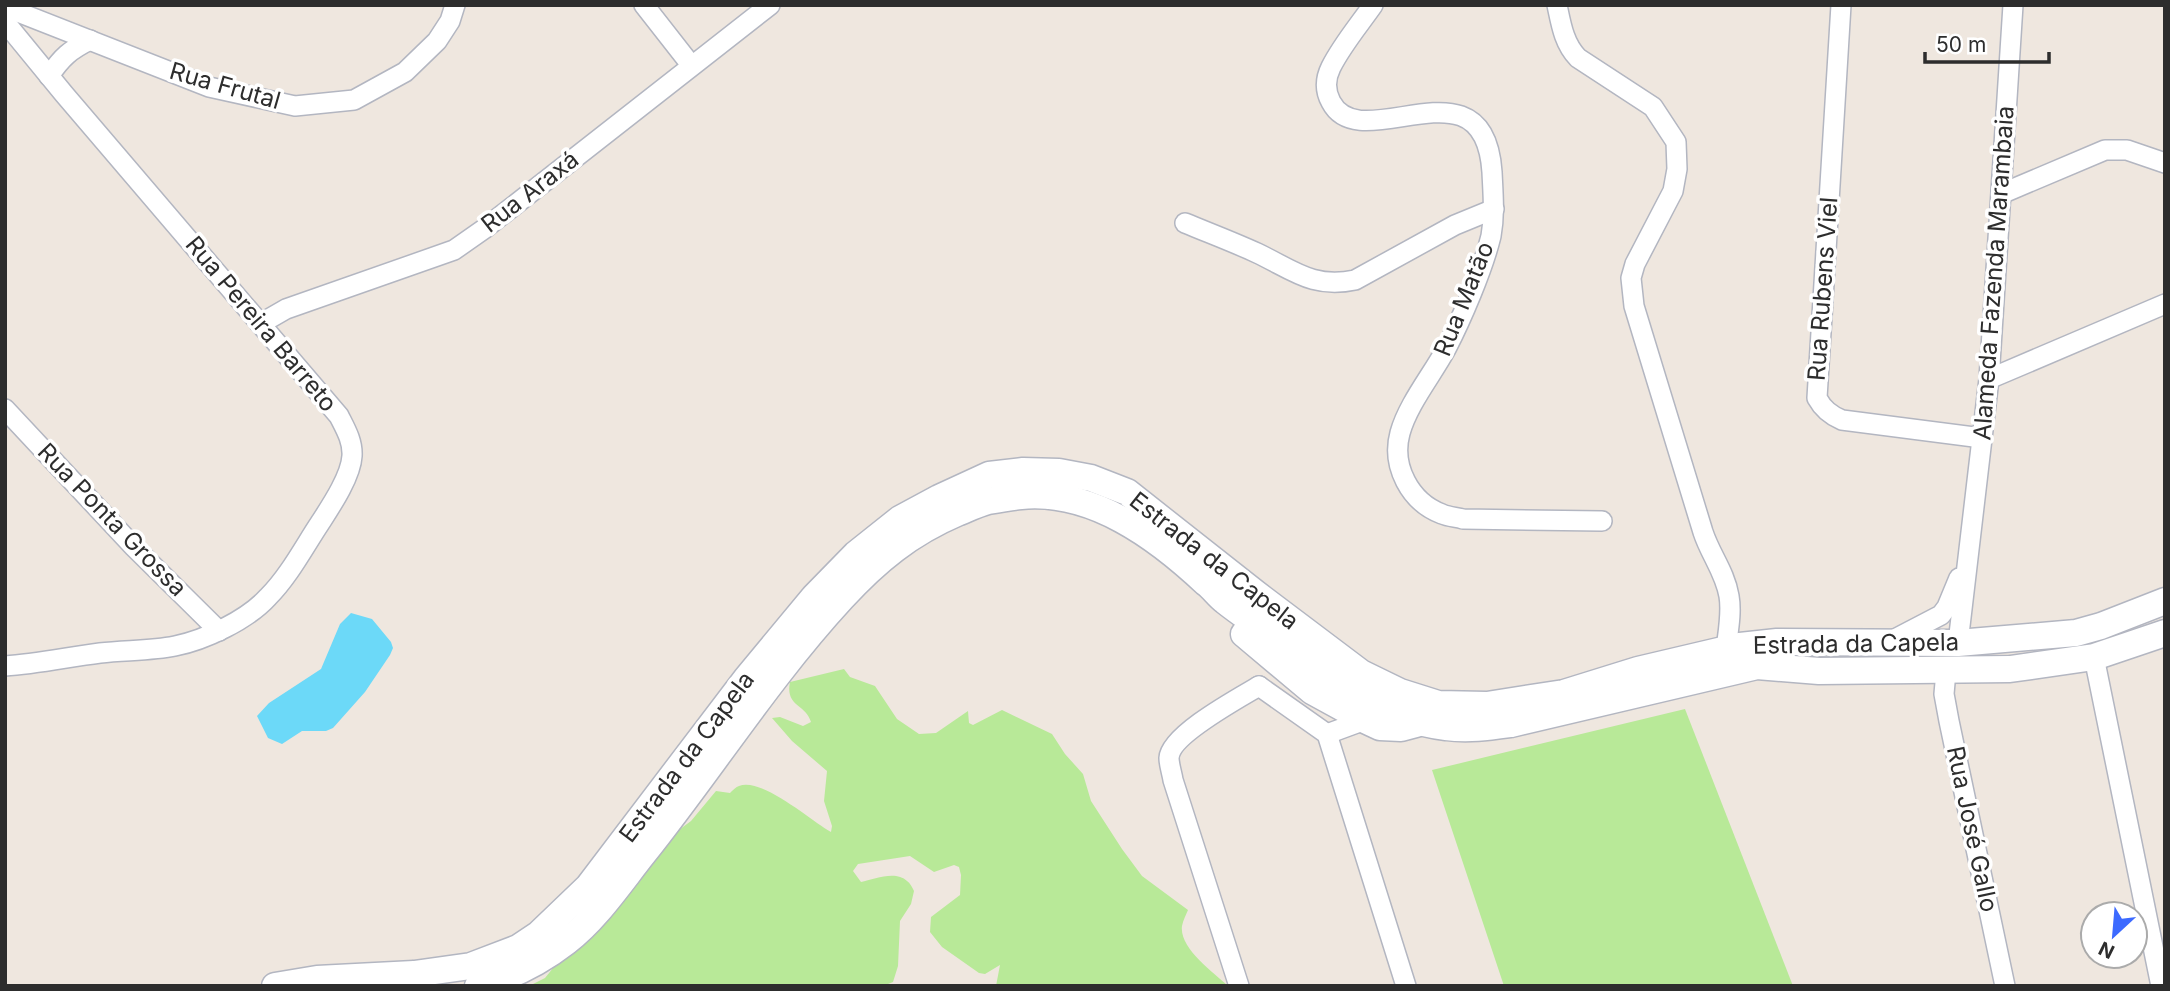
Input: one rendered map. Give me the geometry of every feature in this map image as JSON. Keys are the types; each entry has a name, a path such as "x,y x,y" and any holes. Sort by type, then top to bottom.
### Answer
{"main road":[{"name":"Estrada da Capela","path":"275,986 317,979 414,974 471,966 518,948 539,934 588,887 746,679 839,571 900,519 989,475 1023,471 1059,472 1091,478 1126,492 1312,666 1390,712 1443,727 1478,729 1500,726 1757,666 1819,671 2010,669 2094,657 2165,633"},
{"name":"Estrada da Capela","path":"478,986 511,975 543,959 569,940 598,911 814,628 859,579 901,543 937,522 983,502 1023,495 1054,497 1086,504 1132,525 1233,594 1362,673 1399,692 1438,704 1487,705 1564,693 1638,670 1740,646 1777,642 1958,643 2076,633 2165,601"},
{"path":"1233,594 1212,603 1228,621 1312,691 1380,727 1401,728 1422,722"}],"street":[{"name":"Rua Frutal","path":"5,7 209,86 295,106 354,100 405,72 437,41 450,21 455,5"},
{"path":"644,5 691,65"},
{"name":"Rua Araxá","path":"260,324 286,309 454,250 770,5"},
{"name":"Rua Matão","path":"1373,5 1331,68 1326,82 1327,95 1334,109 1341,115 1366,121 1444,112 1465,118 1483,133 1491,157 1494,209 1490,236 1477,278 1447,348 1400,432 1398,453 1401,473 1410,491 1425,505 1443,515 1463,519 1602,521"},
{"path":"1557,5 1565,37 1572,52 1653,107 1675,142 1677,169 1672,191 1635,264 1631,278 1632,288 1634,306 1707,545 1722,571 1729,597 1726,649"},
{"name":"Rua Rubens Viel","path":"1841,5 1817,398 1823,408 1842,420 1982,438"},
{"name":"Alameda Fazenda Marambaia","path":"1958,643 1989,379 2013,5"},
{"name":"Rua Pereira Barreto","path":"5,22 339,416 350,438 352,457 330,508 268,598 245,616 219,631 175,646 5,666"},
{"path":"49,76 61,58 90,40"},
{"path":"2001,194 2105,150 2127,150 2165,163"},
{"path":"1185,223 1259,254 1307,279 1337,284 1355,280 1455,225 1494,209"},
{"path":"1989,379 2165,304"},
{"name":"Rua Ponta Grossa","path":"5,409 134,547 219,631"},
{"name":"Alameda Fazenda Marambaia","path":"1888,642 1933,620 1948,607 1970,540"},
{"path":"1259,686 1263,650"},
{"path":"2094,657 2161,986"},
{"name":"Rua José Gallo","path":"1946,671 1944,694 1949,721 2005,986"},
{"path":"1259,686 1327,734 1406,986"},
{"path":"1239,986 1173,780 1169,757 1175,742 1186,732 1259,686"},
{"path":"1327,734 1365,720"}],"green space":[{"path":"844,669 850,677 875,686 897,719 919,734 936,733 968,711 969,723 973,725 1002,710 1052,734 1083,774 1091,801 1142,876 1188,910 1182,926 1186,943 1198,959 1228,986 996,986 1000,965 985,974 979,973 942,947 930,932 931,917 960,895 959,867 954,865 934,872 910,856 858,864 853,871 861,882 897,876 909,883 914,891 911,904 900,921 898,966 893,982 883,986 529,986 545,978 620,885 668,838 691,821 716,791 730,793 738,786 749,785 760,788 831,832 832,826 824,801 827,771 792,741 772,718 780,717 803,726 811,722 790,696 790,682"},
{"path":"1685,709 1793,986 1504,986 1432,770"}],"water":[{"path":"351,613 372,619 391,642 393,648 390,655 365,692 333,728 326,731 302,731 282,744 268,738 257,716 269,703 321,669 340,624"}]}
